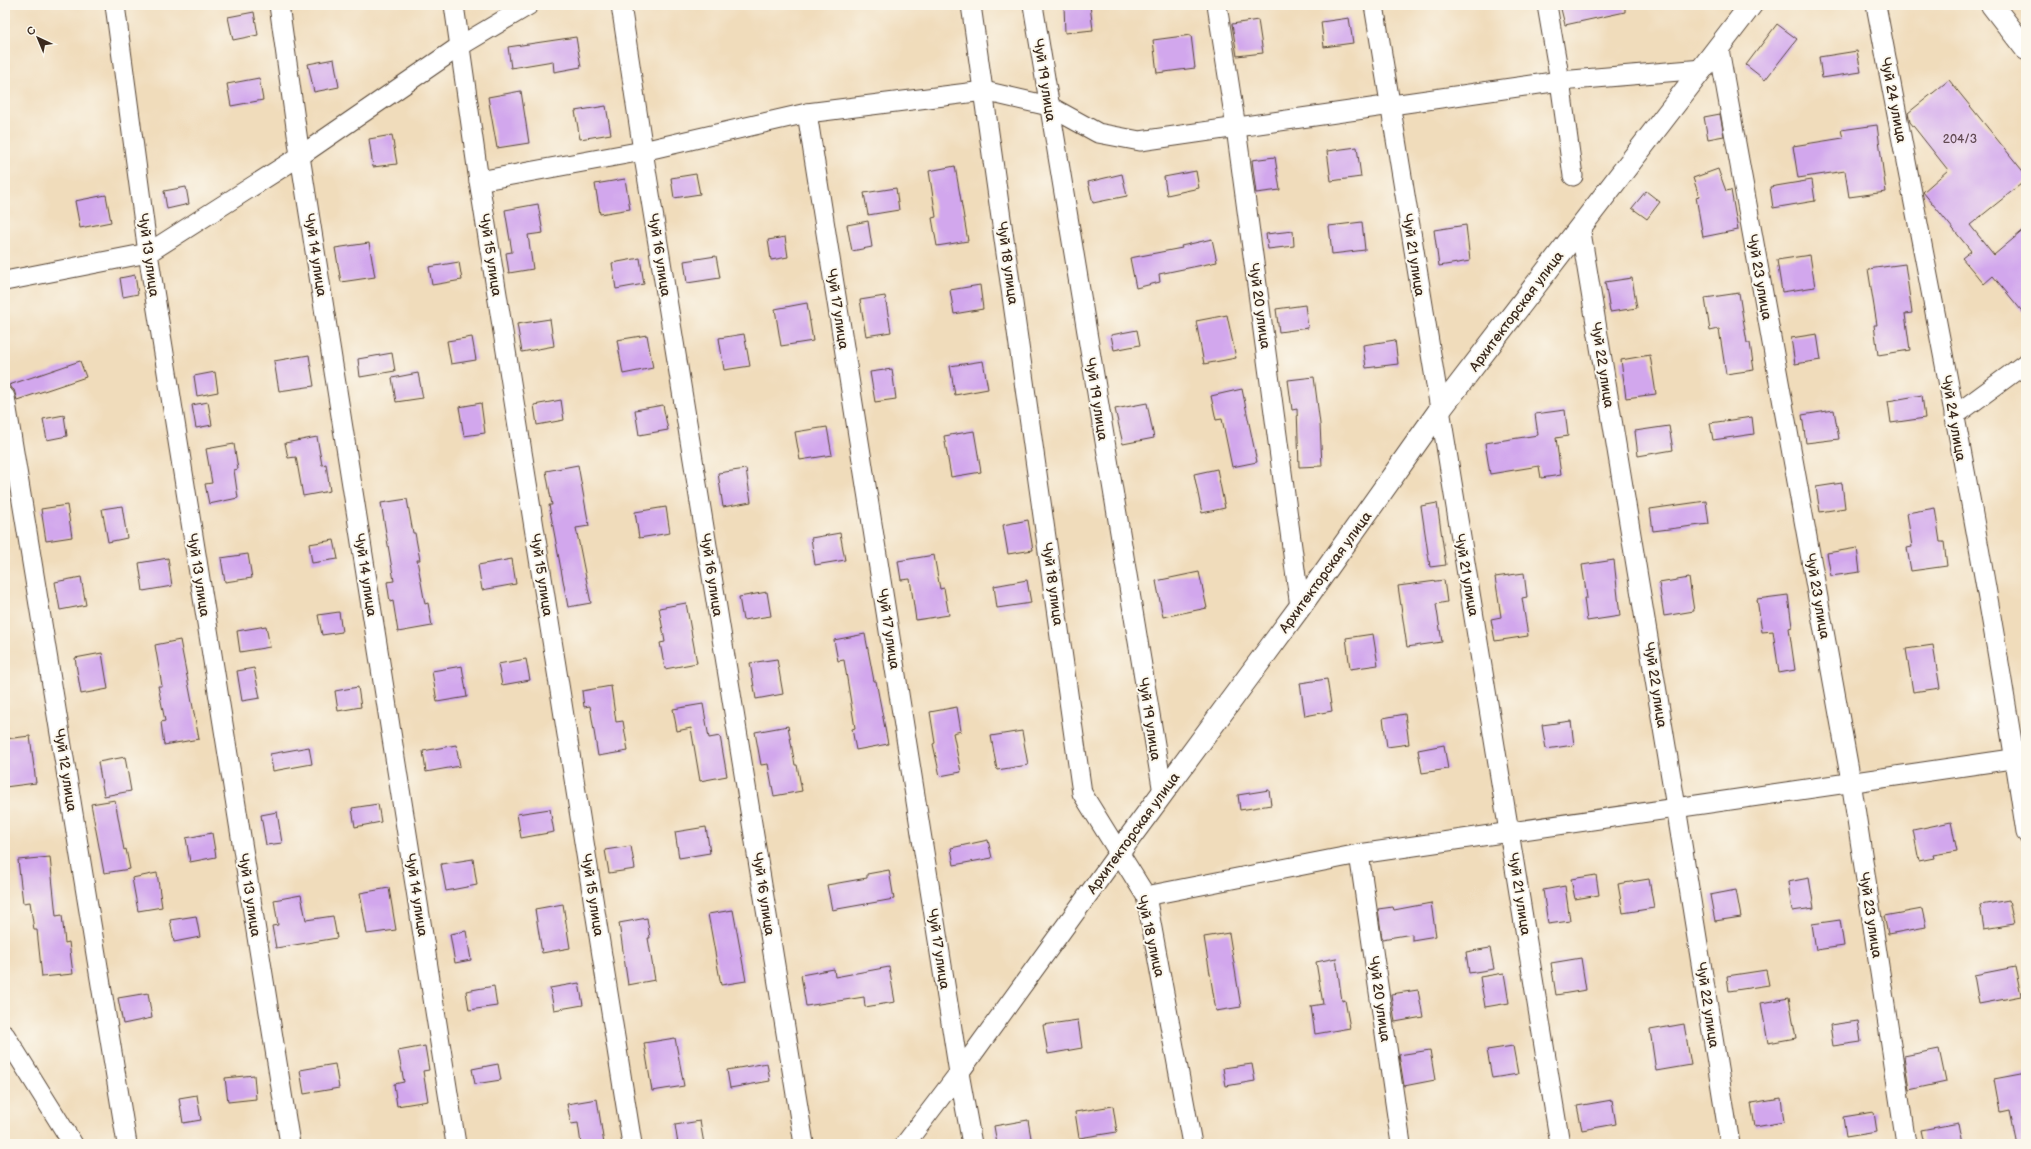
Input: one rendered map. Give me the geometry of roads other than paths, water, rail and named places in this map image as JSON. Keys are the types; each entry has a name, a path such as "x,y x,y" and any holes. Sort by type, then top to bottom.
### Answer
{"street":[{"name":"Чуй 13 улица","path":"115,5 148,253 290,1144"},
{"name":"Чуй 14 улица","path":"279,5 300,156 456,1144"},
{"name":"Чуй 15 улица","path":"454,5 479,180 632,1144"},
{"path":"5,281 148,253 300,156 460,46 529,5"},
{"name":"Чуй 16 улица","path":"621,5 642,150 804,1144"},
{"name":"Чуй 18 улица","path":"971,5 1082,793 1146,896 1192,1144"},
{"name":"Чуй 19 улица","path":"1033,5 1163,793"},
{"name":"Чуй 20 улица","path":"1217,5 1236,128 1300,607"},
{"name":"Чуй 21 улица","path":"1374,5 1439,411 1510,832 1560,1144"},
{"path":"1547,5 1560,81 1573,176"},
{"name":"Архитекторская улица","path":"905,1144 959,1073 1119,852 1300,607 1439,411 1580,226 1719,49 1751,5"},
{"name":"Чуй 24 улица","path":"1876,5 2020,757 2026,832"},
{"path":"1992,5 2026,49"},
{"name":"Чуй 23 улица","path":"1719,49 1851,781 1906,1144"},
{"path":"479,180 642,150 807,113 984,91 1049,106 1098,133 1140,141 1560,81 1703,69"},
{"name":"Чуй 17 улица","path":"807,113 959,1073 972,1144"},
{"name":"Чуй 22 улица","path":"1580,226 1730,1144"},
{"path":"1954,416 2026,363"},
{"name":"Чуй 12 улица","path":"5,397 127,1144"},
{"path":"1146,896 1359,854 2020,757"},
{"name":"Чуй 20 улица","path":"1359,854 1401,1144"},
{"path":"5,1035 75,1143"}]}
